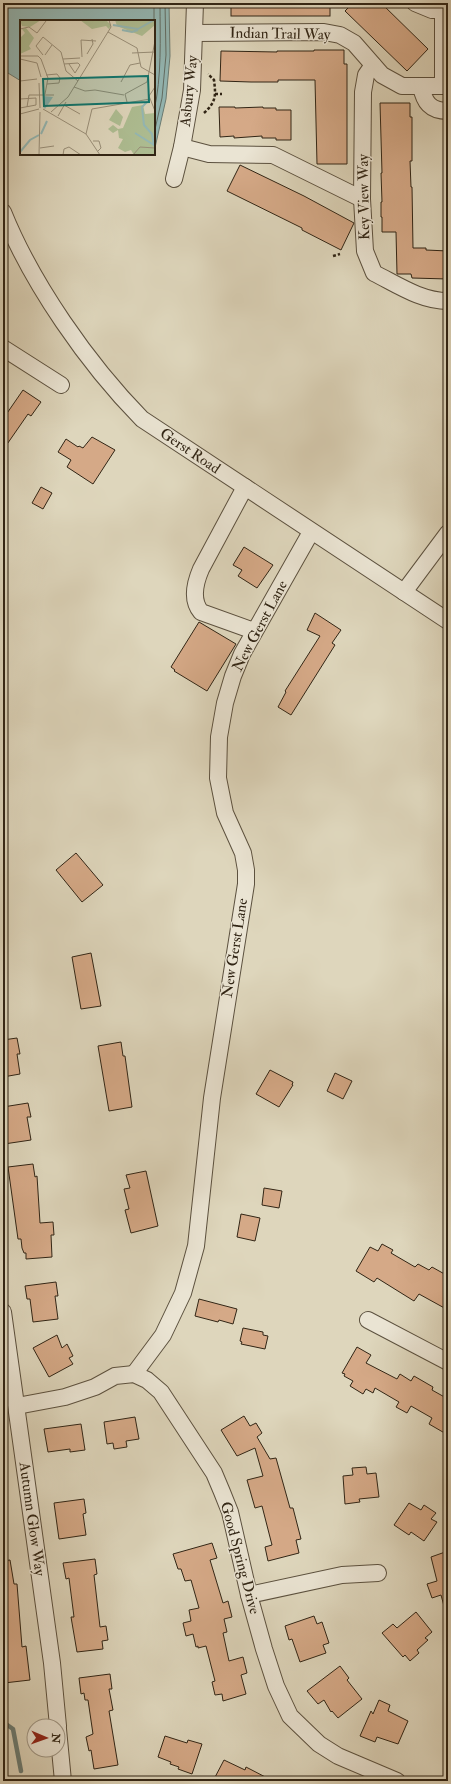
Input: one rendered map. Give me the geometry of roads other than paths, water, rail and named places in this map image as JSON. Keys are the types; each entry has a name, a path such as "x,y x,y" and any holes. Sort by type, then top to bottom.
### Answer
{"street":[{"name":"Asbury Way","path":"174,179 182,147 192,90 195,3"},
{"path":"415,3 432,10 446,10"},
{"name":"Indian Trail Way","path":"195,33 317,32 340,35 354,43 382,74 402,86 445,86 446,10"},
{"name":"Key View Way","path":"373,65 366,75 363,92 362,199 366,251 374,273 433,301 448,301"},
{"path":"421,86 430,107 448,111"},
{"path":"182,147 209,154 273,156 362,199"},
{"name":"Gerst Road","path":"3,212 26,263 78,342 118,395 142,419 311,532 448,621"},
{"path":"3,348 61,385"},
{"path":"245,487 196,580 195,599 197,607 202,612 254,631"},
{"name":"New Gerst Lane","path":"134,1374 163,1334 180,1300 186,1286 196,1246 212,1098 246,884 243,853 225,813 218,778 219,737 225,703 233,676 254,631 311,532"},
{"path":"404,592 448,533"},
{"name":"Autumn Glow Way","path":"3,1312 52,1663 57,1718"},
{"path":"368,1320 448,1362"},
{"path":"17,1406 65,1397 95,1387 115,1376 134,1374"},
{"name":"Good Spring Drive","path":"134,1374 147,1380 161,1392 214,1473 230,1512 249,1595 276,1686 290,1716 319,1744 338,1756 397,1781"},
{"path":"249,1595 342,1574 378,1573"},
{"name":"Autumn Glow Way","path":"61,1758 63,1781"}],"water":[{"path":"3,3 169,3 170,56 166,99 155,148 155,20 20,20 20,80 3,70"}],"waterway":[{"path":"3,1722 13,1729 21,1771"}]}
